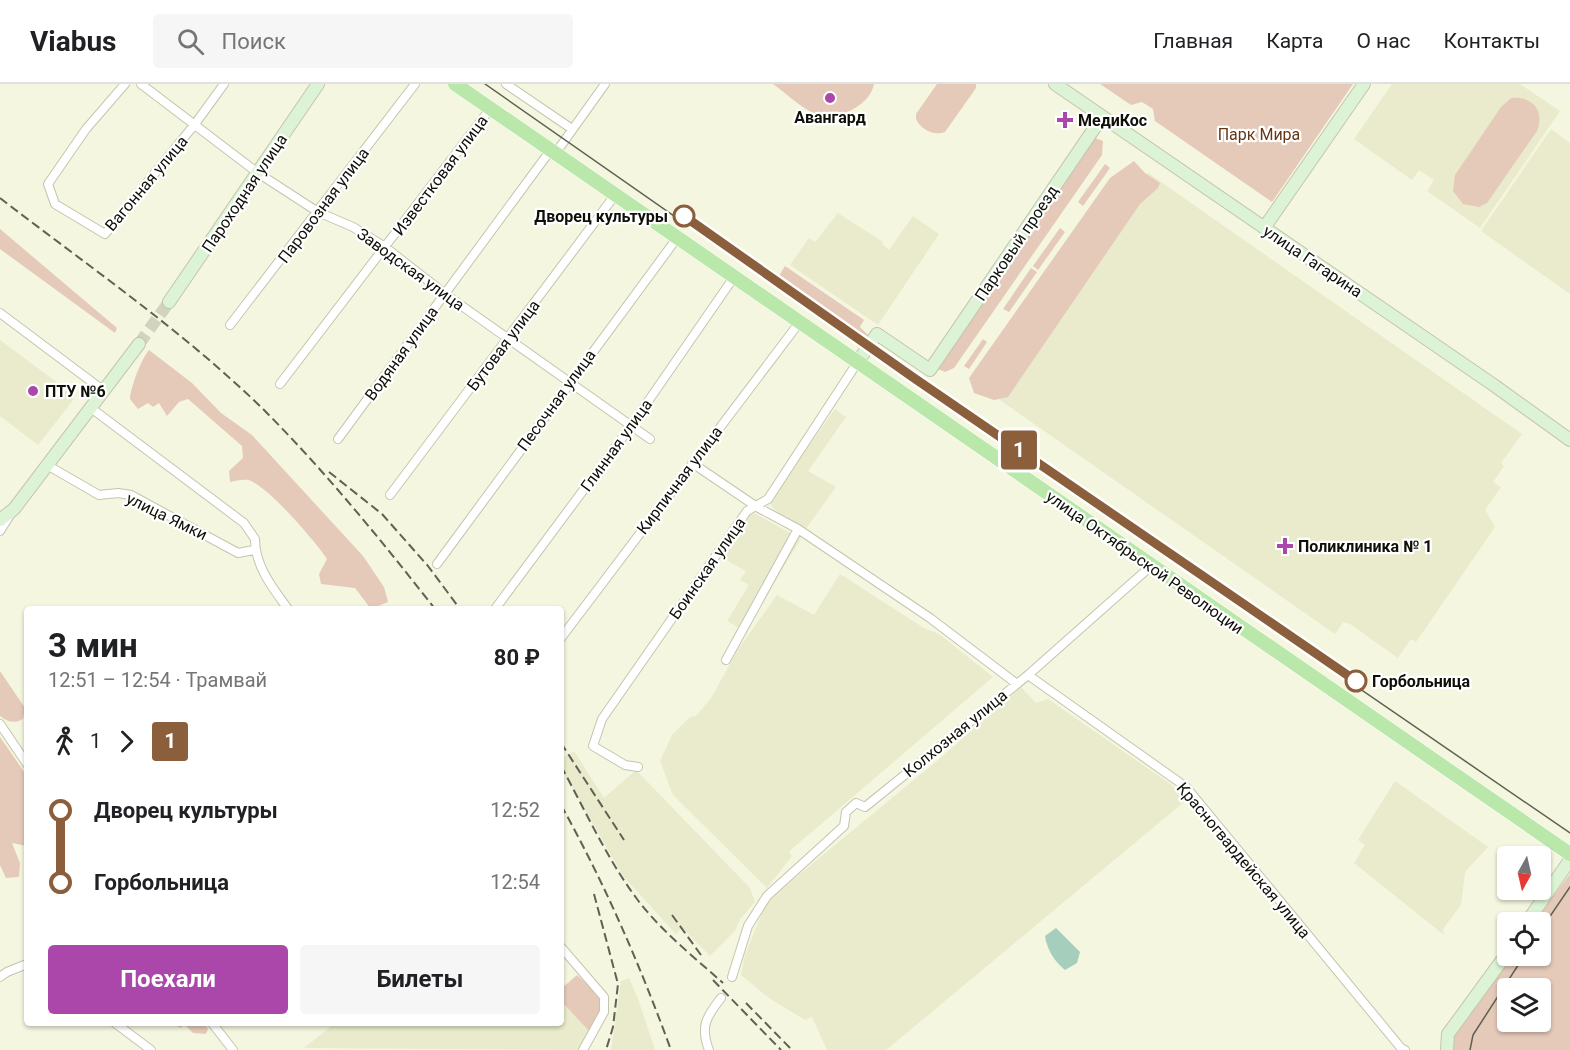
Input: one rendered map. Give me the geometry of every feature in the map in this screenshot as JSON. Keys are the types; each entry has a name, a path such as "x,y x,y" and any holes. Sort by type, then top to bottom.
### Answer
{"main road":[{"name":"улица Октябрьской Революции","path":"455,84 1570,854"}],"street":[{"name":"Вагонная улица","path":"125,84 56,169 48,184 55,204 105,234 195,124 224,84"},
{"name":"Заводская улица","path":"141,84 258,173 318,212 353,227 385,247 445,294 650,439"},
{"name":"Пароходная улица","path":"169,302 318,84"},
{"name":"Паровозная улица","path":"231,325 415,84"},
{"path":"506,84 572,129"},
{"name":"Водяная улица","path":"338,439 605,84"},
{"name":"улица Гагарина","path":"1055,84 1570,440"},
{"path":"1264,228 1364,84"},
{"name":"Известковая улица","path":"280,384 490,109"},
{"name":"Парковый проезд","path":"857,363 877,334 930,370 1102,117"},
{"name":"Бутовая улица","path":"390,495 615,195"},
{"name":"Песочная улица","path":"437,564 676,238"},
{"name":"Глинная улица","path":"497,606 631,426 734,278"},
{"path":"0,313 104,391"},
{"name":"Кирпичная улица","path":"564,634 799,323"},
{"path":"0,531 14,509 139,345"},
{"name":"Боинская улица","path":"638,766 625,765 593,746 602,719 747,511 768,499 857,363"},
{"name":"улица Ямки","path":"91,408 244,523 255,539 254,550 269,582 286,606"},
{"path":"692,463 757,507 798,529 930,618 1017,684"},
{"name":"улица Ямки","path":"47,465 99,495 131,495 238,553 254,550"},
{"path":"0,520 14,509"},
{"path":"726,660 798,529"},
{"name":"Колхозная улица","path":"732,977 748,926 766,896 844,826 846,812 856,803 865,807 1028,675 1151,566"},
{"name":"Красногвардейская улица","path":"1028,675 1186,787 1401,1048 1406,1050"},
{"path":"0,724 24,760"},
{"path":"1534,912 1570,860"},
{"path":"564,950 604,997 604,1012 583,1050"},
{"path":"0,977 24,965"},
{"path":"1447,1050 1448,1034 1497,966"},
{"path":"709,1050 703,1035 708,1015 721,998"},
{"path":"119,1026 151,1050"},
{"path":"214,1026 233,1050"}],"shaded area":[{"path":"1392,84 1520,84 1560,111 1480,228 1427,191 1434,180 1419,170 1412,180 1354,139"},
{"path":"1551,129 1570,143 1570,294 1481,231"},
{"path":"1148,173 1522,434 1501,463 1504,466 1493,482 1501,487 1485,510 1495,527 1416,642 1411,639 1398,658 1350,624 1343,622 1335,634 994,396"},
{"path":"838,213 883,242 882,244 889,250 913,216 939,234 878,325 790,265 809,238 815,242"},
{"name":"ПТУ №6","path":"0,340 58,383 74,399 38,445 0,416"},
{"path":"835,409 846,417 808,471 836,487 805,530 778,514 769,502"},
{"path":"752,512 801,539 744,631 727,621 749,585 740,580 746,571 722,558"},
{"path":"840,574 924,628 939,634 993,677 793,848 789,852 792,856 767,888 673,795 660,761 672,735 690,717 696,716 711,698 739,648 777,595 814,615"},
{"path":"1021,687 1036,703 1048,699 1173,786 1184,802 886,1050 827,1050 812,1017 805,1020 769,998 741,975 745,955 767,901 937,761"},
{"path":"574,751 604,798 636,770 750,888 755,902 740,919 735,931 710,956 682,928 676,934 623,876 564,773 564,757"},
{"path":"1395,781 1488,847 1465,872 1461,905 1443,929 1444,935 1354,863 1365,845 1358,840"},
{"path":"1056,928 1080,952 1077,963 1065,970 1052,955 1046,941 1045,936"},
{"path":"629,978 655,1050 611,1050 621,981"},
{"path":"564,1004 589,1031 578,1050 304,1048 331,1026 564,1026"}],"green space":[{"name":"Авангард","path":"773,84 874,84 866,99 859,105 843,114 824,116 805,108"},
{"path":"937,84 976,84 976,88 945,132 937,133 921,126 916,119 916,114"},
{"name":"Парк Мира","path":"1100,84 1353,84 1272,202 1155,121 1153,109 1142,102 1131,105"},
{"path":"1511,98 1525,99 1535,106 1539,117 1537,131 1487,203 1479,207 1463,204 1453,191 1455,175 1501,107"},
{"path":"1095,138 1103,141 1102,155 954,368 945,372 938,369 937,365"},
{"path":"1134,161 1145,173 1160,183 1158,188 1140,204 1008,397 994,400 974,393 969,378 1110,178"},
{"path":"1105,164 1110,168 1083,206 1078,202"},
{"path":"1060,228 1065,232 1038,270 1033,266"},
{"path":"0,229 117,328 115,333 0,249"},
{"path":"785,266 864,320 860,327 869,336 866,341 777,279"},
{"path":"1031,268 1037,272 1009,312 1003,309"},
{"path":"983,339 987,342 969,369 964,366"},
{"path":"149,350 192,383 221,413 252,435 363,556 384,587 388,602 378,606 369,606 355,588 321,584 319,574 327,559 290,515 256,484 248,480 230,482 229,471 243,458 242,446 188,399 179,402 167,416 159,403 153,407 148,403 138,409 130,399 134,380"},
{"path":"0,671 24,707 24,714 20,721 11,722 0,716"},
{"path":"0,737 24,772 24,845 12,843 20,863 19,877 6,878 0,865"},
{"path":"1570,874 1570,1050 1452,1050 1453,1036 1502,966 1551,966 1551,912 1541,912"},
{"path":"577,975 600,996 601,1017 589,1031 564,1004 564,986"},
{"path":"186,1026 206,1026 208,1029 206,1034 193,1033"}],"tunnel":[{"path":"139,344 169,302"}],"tram line":[{"path":"485,84 866,350 1570,833"},
{"name":"1","path":"684,216 914,378 1356,681"},
{"path":"1551,915 1570,887"},
{"path":"1470,1050 1473,1035 1518,966"}],"railway":[{"path":"0,198 168,326 263,409 352,506 433,606"},
{"path":"329,472 382,514 428,566 458,606"},
{"path":"564,748 624,840"},
{"path":"564,772 606,851 646,911 723,983"},
{"path":"564,811 621,925 671,1050"},
{"path":"594,894 618,984 613,1027 606,1050"},
{"path":"672,915 701,955"},
{"path":"713,980 781,1050"},
{"path":"746,1003 792,1050"}],"place":[{"name":"Авангард","path":"830,98"},
{"name":"МедиКос","path":"1065,120"},
{"name":"Дворец культуры","path":"684,216"},
{"name":"ПТУ №6","path":"33,391"},
{"name":"Поликлиника № 1","path":"1285,546"},
{"name":"Горбольница","path":"1356,681"}]}
